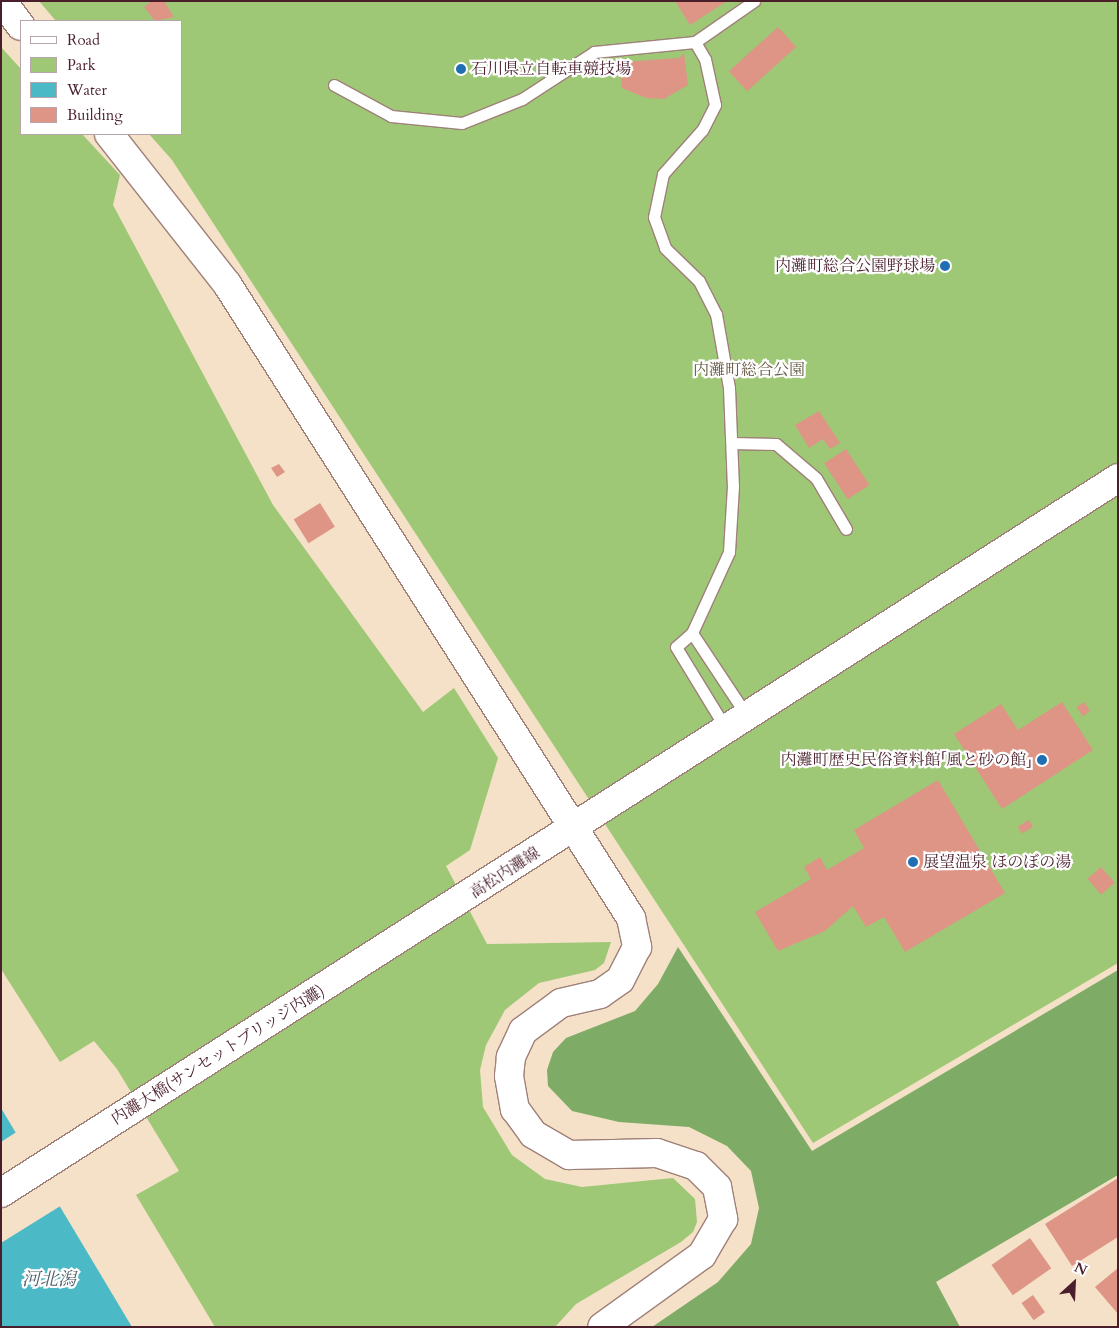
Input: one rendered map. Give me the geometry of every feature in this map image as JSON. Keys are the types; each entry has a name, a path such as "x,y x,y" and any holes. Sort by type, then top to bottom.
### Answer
{"street":[{"path":"2,1 20,25"},
{"path":"109,135 227,284 576,828 631,918 637,947 628,971 611,988 561,1003 524,1031 511,1058 509,1076 515,1110 533,1134 569,1155 657,1153 696,1166 718,1187 723,1207 718,1232 702,1256 602,1327"},
{"name":"高松内灘線","path":"434,918 1118,478"},
{"name":"内灘大橋(サンセットブリッジ内灘)","path":"1,1192 434,918"}],"lane":[{"path":"334,86 391,116 462,123 522,99 594,52 695,42 754,1"},
{"path":"695,42 705,59 715,105 702,130 663,174 654,217 665,248 699,281 716,314 729,388 732,443 729,552 692,633 676,647 737,723"},
{"path":"732,443 776,444 816,478 846,529"},
{"path":"692,633 737,723"}],"green space":[{"name":"内灘町総合公園","path":"39,1 1118,1 1118,963 813,1143 172,160 150,135 182,135 182,20 55,20"},
{"path":"1,47 20,68 20,135 83,135 120,175 113,205 273,505 423,712 454,688 498,758 470,850 446,866 487,944 611,942 604,963 595,970 539,983 505,1010 486,1045 480,1070 483,1107 512,1155 545,1179 582,1187 673,1178 695,1199 697,1222 693,1232 681,1242 576,1304 555,1327 215,1327 136,1195 179,1171 117,1069 94,1041 60,1062 1,969"},
{"path":"678,947 812,1151 1118,970 1118,1175 936,1282 960,1327 652,1327 718,1282 751,1244 759,1208 751,1171 727,1146 689,1127 619,1122 572,1111 548,1086 547,1070 553,1052 566,1038 635,1011 658,984"}],"water":[{"name":"河北潟","path":"1,1108 132,1327 1,1327"}],"pier":[{"path":"18,1131 62,1205 1,1243 1,1142"}],"building":[{"path":"152,1 164,1 174,17 154,20 144,7"},
{"path":"675,1 727,1 690,25"},
{"path":"778,27 796,47 747,91 729,71"},
{"path":"684,53 688,85 664,99 646,98 622,88 618,58 623,62 679,58"},
{"path":"819,411 840,443 830,449 823,439 809,448 795,425"},
{"path":"846,449 869,485 848,499 824,463"},
{"path":"279,464 285,472 277,477 271,468"},
{"path":"320,503 335,527 309,543 294,519"},
{"path":"1062,702 1093,750 1002,809 954,734 1001,704 1018,730"},
{"path":"1084,702 1090,711 1083,716 1077,707"},
{"name":"展望温泉 ほのぼの湯","path":"938,780 1005,893 905,952 884,917 866,927 853,906 825,931 778,951 755,912 811,879 804,867 820,857 827,870 864,848 854,830"},
{"path":"1029,820 1033,827 1022,833 1018,827"},
{"path":"1101,867 1115,883 1101,895 1087,879"},
{"path":"1118,1178 1118,1237 1072,1266 1045,1224"},
{"path":"1030,1238 1051,1268 1013,1295 991,1265"},
{"path":"1118,1268 1118,1314 1095,1287"},
{"path":"1033,1295 1045,1312 1034,1320 1022,1303"}],"place":[{"name":"石川県立自転車競技場","path":"461,69"},
{"name":"内灘町総合公園野球場","path":"945,266"},
{"name":"内灘町歴史民俗資料館「風と砂の館」","path":"1042,760"},
{"name":"展望温泉 ほのぼの湯","path":"913,862"}]}
